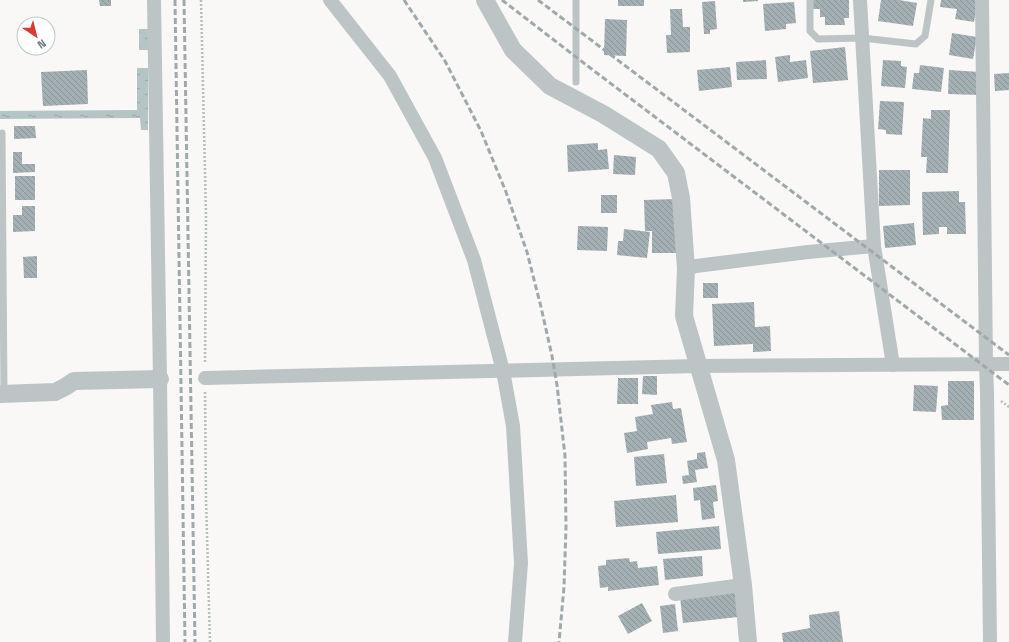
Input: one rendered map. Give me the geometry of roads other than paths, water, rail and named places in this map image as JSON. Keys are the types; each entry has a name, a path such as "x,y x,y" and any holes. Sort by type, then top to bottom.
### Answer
{"street":[{"path":"154,0 163,642"},
{"path":"330,0 390,76 435,158 474,260 503,371 513,426 521,563 515,642"},
{"path":"485,0 513,50 550,86 603,114 659,150 676,172 681,198 686,269 684,316 726,460 743,585 748,642"},
{"path":"860,0 874,246 893,365"},
{"path":"982,0 990,642"},
{"path":"686,269 696,266 808,252 874,246"},
{"path":"205,378 698,366 1009,364"},
{"path":"2,394 55,392 65,388 74,380 160,379"},
{"path":"675,594 743,585"}],"lane":[{"path":"576,0 576,82"},
{"path":"810,0 810,31 818,39 862,38 916,44 925,36 931,0"},
{"path":"2,133 2,394"}],"water":[{"path":"139,29 149,29 149,50 139,50"},
{"path":"137,68 148,68 148,130 141,130 140,118 0,119 0,111 137,110"}],"railway":[{"path":"175,0 185,642"},
{"path":"184,0 195,642"},
{"path":"404,0 445,61 481,131 506,192 527,252 541,307 557,385 565,456 566,527 564,587 559,642"},
{"path":"502,0 1009,385"},
{"path":"538,0 1009,355"}]}
